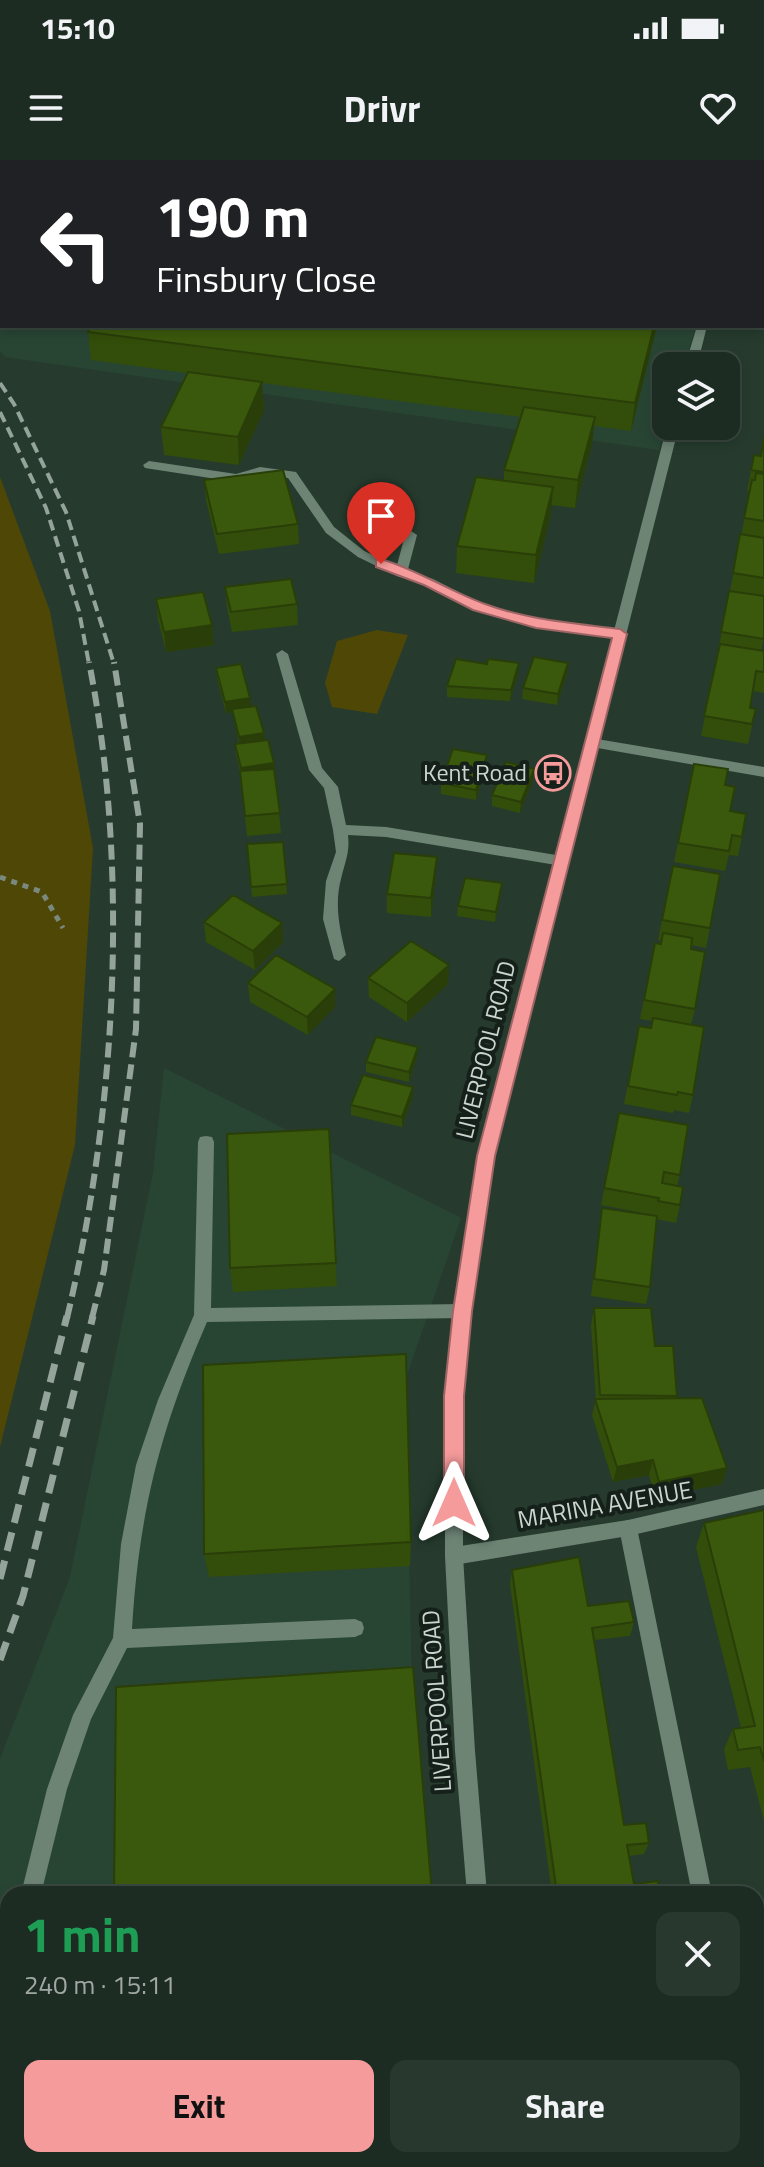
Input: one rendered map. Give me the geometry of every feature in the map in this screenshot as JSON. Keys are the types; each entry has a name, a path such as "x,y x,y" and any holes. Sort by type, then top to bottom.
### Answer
{"street":[{"path":"695,352 701,328"},
{"name":"LIVERPOOL ROAD","path":"476,1886 454,1556 454,1396 462,1311 486,1156 669,440"},
{"path":"149,465 236,478 260,471 292,475 330,530 362,554 401,573 429,582 478,607 536,623 620,634"},
{"path":"401,573 411,535"},
{"path":"282,654 316,770 331,787 340,830 343,852 333,881 330,919 339,955"},
{"path":"591,743 764,772"},
{"path":"340,830 386,832 562,861"},
{"path":"33,1886 57,1789 83,1715 122,1639 128,1554 140,1487 171,1387 202,1315 206,1142"},
{"path":"202,1315 462,1311"},
{"name":"MARINA AVENUE","path":"454,1556 628,1528 764,1497"},
{"path":"628,1528 700,1886"},
{"path":"122,1639 355,1628"}],"path":[{"path":"0,877 42,892 63,928"}],"shaded area":[{"path":"0,328 695,328 688,352 652,352 652,440 662,440 659,450 5,357 0,351"},
{"path":"0,477 50,611 93,848 75,1145 0,1447"},
{"path":"377,630 408,635 377,714 332,707 325,683 337,641"},
{"path":"164,1068 461,1218 405,1381 412,1688 429,1886 0,1886 0,1759 70,1577 153,1173"}],"building":[{"path":"90,328 654,328 635,403 88,332"},
{"path":"188,372 262,382 238,437 161,427"},
{"path":"524,407 595,417 578,480 504,470"},
{"path":"764,437 764,472 751,470 754,455 761,456"},
{"path":"283,470 298,524 217,534 204,480"},
{"path":"756,473 764,474 764,521 744,518"},
{"path":"476,477 553,487 536,555 457,546"},
{"path":"740,534 764,538 764,578 733,573"},
{"path":"291,579 297,604 231,612 225,587"},
{"path":"729,591 764,596 764,639 721,632"},
{"path":"203,592 212,625 164,632 156,599"},
{"path":"720,644 764,651 764,672 756,671 750,708 756,709 752,724 704,716"},
{"path":"534,657 568,663 558,694 523,688"},
{"path":"456,659 487,664 488,659 519,663 511,690 447,686"},
{"path":"241,664 250,698 225,702 216,668"},
{"path":"256,706 264,733 239,737 232,709"},
{"path":"268,740 274,763 241,768 235,744"},
{"path":"453,749 487,755 476,790 441,783"},
{"path":"506,762 534,769 521,802 492,795"},
{"path":"694,764 728,769 725,785 735,787 730,811 746,814 742,837 732,835 729,851 678,843"},
{"path":"274,769 280,813 245,816 240,771"},
{"path":"283,842 287,884 251,887 247,844"},
{"path":"394,853 437,857 431,898 387,894"},
{"path":"673,866 720,874 710,928 662,920"},
{"path":"465,878 502,883 496,912 458,906"},
{"path":"233,895 282,923 253,951 204,922"},
{"path":"663,933 692,938 691,949 705,952 695,1009 644,1000 655,943 661,944"},
{"path":"411,941 449,965 407,1003 368,978"},
{"path":"276,955 335,989 307,1017 248,983"},
{"path":"653,1018 704,1027 693,1095 628,1086 639,1026 651,1028"},
{"path":"376,1037 418,1047 409,1072 366,1062"},
{"path":"363,1075 413,1087 402,1117 351,1105"},
{"path":"619,1113 688,1125 680,1175 664,1172 662,1183 683,1187 680,1205 604,1188"},
{"path":"329,1129 336,1263 230,1268 227,1134"},
{"path":"602,1208 657,1216 650,1287 594,1279"},
{"path":"594,1308 651,1308 655,1346 673,1346 677,1396 600,1395"},
{"path":"406,1354 411,1542 204,1554 203,1365"},
{"path":"702,1398 727,1468 659,1482 653,1460 617,1467 595,1399"},
{"path":"764,1510 764,1761 760,1747 738,1750 733,1729 755,1726 704,1523"},
{"path":"579,1557 588,1606 629,1601 634,1622 592,1628 624,1825 646,1823 649,1843 627,1845 634,1884 658,1881 659,1886 556,1886 512,1570"},
{"path":"413,1667 431,1886 114,1886 116,1687"}],"railway":[{"path":"0,383 14,404 66,512 114,664"},
{"path":"0,412 46,508 79,611 89,664"},
{"path":"67,1318 97,1158 112,991 110,823 102,741 89,662"},
{"path":"92,1318 104,1270 136,1029 140,824 114,662"},
{"path":"0,1579 67,1316"},
{"path":"0,1660 23,1596 93,1316"}],"place":[{"name":"Kent Road","path":"553,773"}],"route":[{"path":"381,564 429,582 478,607 536,623 620,634 486,1156 462,1311 454,1396 454,1503"}]}
